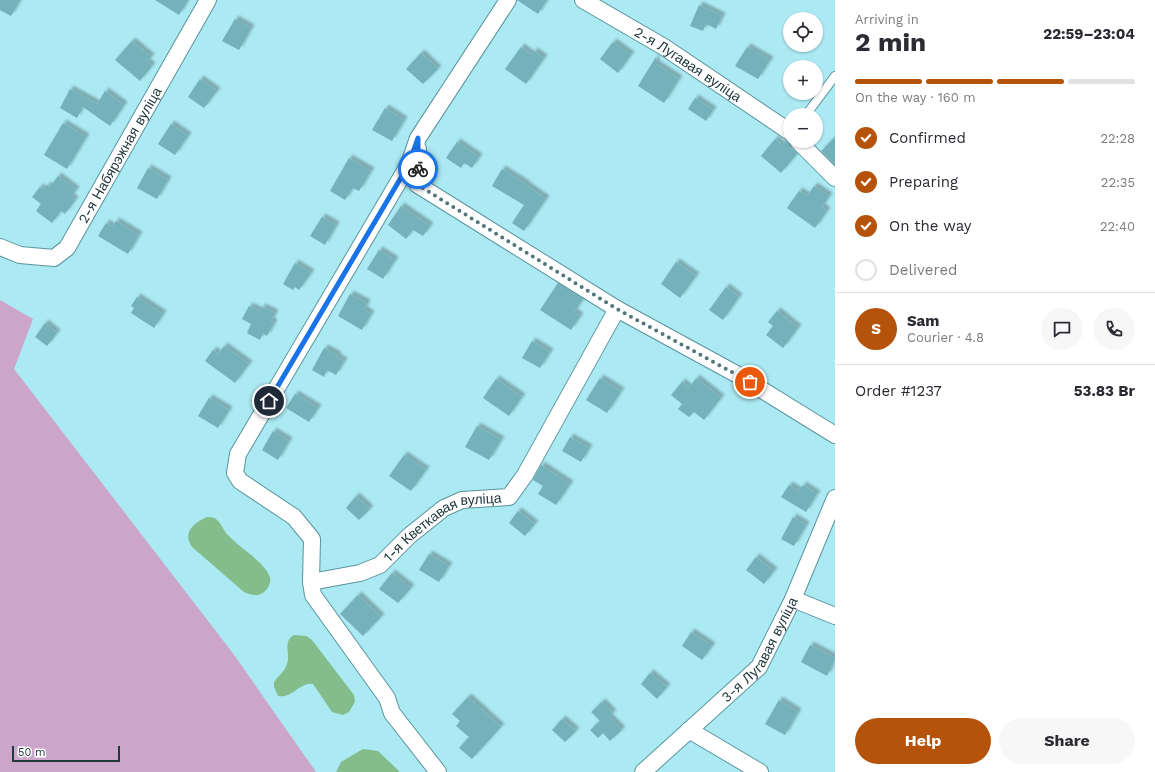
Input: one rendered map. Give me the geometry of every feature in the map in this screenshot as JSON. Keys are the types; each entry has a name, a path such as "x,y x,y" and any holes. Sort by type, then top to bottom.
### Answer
{"street":[{"name":"2-я Набярэжная вуліца","path":"0,247 20,255 54,258 67,248 208,0"},
{"path":"438,772 392,713 387,698 313,594 311,582 312,539 294,517 240,481 235,473 238,454 409,164 418,138 508,0"},
{"name":"2-я Лугавая вуліца","path":"583,0 664,48 783,127"},
{"path":"418,138 418,185 617,309 738,375 835,435"},
{"path":"805,148 835,178"},
{"name":"1-я Кветкавая вуліца","path":"311,582 360,573 380,565 409,536 438,513 462,500 509,497 525,475 617,309"},
{"name":"3-я Лугавая вуліца","path":"643,772 759,667 793,599 835,498"},
{"path":"793,599 835,616"},
{"path":"689,730 760,772"}],"lane":[{"path":"811,108 835,76"}],"shaded area":[{"path":"0,300 33,319 14,369 232,652 316,772 0,772"},
{"path":"207,517 217,520 227,534 257,560 266,570 270,577 270,582 269,586 264,592 259,595 254,595 244,592 192,547 188,537 190,529 197,522"},
{"path":"294,635 306,636 312,640 354,695 355,702 349,712 343,715 332,712 313,684 304,685 288,695 278,696 274,687 274,682 286,667 288,660 288,641"},
{"path":"363,749 378,751 400,772 336,772 341,762"}],"building":[{"path":"0,0 20,0 11,16 0,10"},
{"path":"155,0 188,0 179,15"},
{"path":"517,0 547,0 538,14"},
{"path":"699,5 722,16 716,29 706,24 703,31 690,26"},
{"path":"235,19 251,28 239,50 222,41"},
{"path":"132,41 151,57 147,62 152,66 140,81 115,60"},
{"path":"613,42 631,55 618,73 600,59"},
{"path":"521,47 532,55 534,51 544,58 526,84 505,69"},
{"path":"747,47 770,60 758,79 735,66"},
{"path":"421,53 438,69 423,84 406,69"},
{"path":"656,57 656,64 679,79 664,103 638,86"},
{"path":"200,79 217,91 204,108 188,97"},
{"path":"70,89 97,104 105,91 124,105 110,126 83,107 77,118 60,108"},
{"path":"695,98 713,110 706,121 688,109"},
{"path":"385,108 404,120 392,141 372,130"},
{"path":"63,123 86,137 67,169 44,155"},
{"path":"171,124 188,136 175,155 158,144"},
{"path":"835,137 835,165 821,151"},
{"path":"775,139 782,145 783,144 783,148 792,148 797,154 781,173 761,156"},
{"path":"457,142 479,157 472,168 464,163 461,168 446,158"},
{"path":"349,158 371,171 359,191 353,188 345,200 330,191"},
{"path":"148,168 168,180 157,199 137,188"},
{"path":"502,169 546,199 524,231 512,223 524,205 492,186"},
{"path":"58,176 76,190 71,197 75,200 65,214 61,211 52,223 36,211 41,204 32,197 40,187 44,190 47,185 50,187"},
{"path":"814,186 829,196 822,207 827,211 815,228 787,208 799,191 807,196"},
{"path":"401,206 430,226 423,236 413,230 406,239 388,225"},
{"path":"322,217 336,225 325,245 310,236"},
{"path":"116,221 139,235 128,254 98,236 106,223 112,227"},
{"path":"379,250 395,260 383,279 367,269"},
{"path":"676,262 696,276 680,298 661,284"},
{"path":"295,263 311,273 299,290 295,287 293,290 283,284"},
{"path":"558,283 583,299 574,312 580,316 571,330 540,310"},
{"path":"726,287 739,297 723,320 709,310"},
{"path":"350,294 367,303 364,310 371,314 362,330 338,316"},
{"path":"137,297 163,314 154,328 131,313 134,308 131,306"},
{"path":"249,306 260,311 262,307 275,313 271,321 274,323 267,336 263,333 260,340 247,333 251,324 242,319"},
{"path":"777,311 798,328 783,348 766,335 773,326 768,322"},
{"path":"45,323 57,333 47,346 35,337"},
{"path":"532,341 550,352 540,368 522,358"},
{"path":"224,346 249,364 235,383 205,361 213,350 218,354"},
{"path":"324,348 338,355 337,357 344,361 336,375 327,370 324,377 312,370"},
{"path":"600,378 621,391 607,413 586,400"},
{"path":"696,378 721,398 704,420 694,412 689,417 678,409 682,404 671,395 682,382 689,388"},
{"path":"496,379 522,397 509,416 483,398"},
{"path":"295,394 318,408 309,422 286,408"},
{"path":"209,398 229,410 218,428 198,416"},
{"path":"477,426 501,440 489,460 465,447"},
{"path":"273,431 289,441 278,460 262,450"},
{"path":"570,437 589,448 581,462 562,451"},
{"path":"404,455 426,470 411,491 389,476"},
{"path":"541,465 570,484 556,505 538,494 543,486 533,480"},
{"path":"789,485 799,491 803,485 817,494 806,512 781,497"},
{"path":"356,496 370,509 359,520 346,508"},
{"path":"518,511 535,524 525,536 509,523"},
{"path":"793,517 806,525 794,546 781,539"},
{"path":"429,554 449,566 439,582 419,570"},
{"path":"756,557 774,571 764,584 746,570"},
{"path":"392,573 411,588 398,603 379,589"},
{"path":"358,595 381,617 363,636 340,614"},
{"path":"691,632 712,646 702,660 682,646"},
{"path":"810,645 835,658 827,676 801,662"},
{"path":"650,673 667,687 657,699 641,684"},
{"path":"468,697 501,727 472,759 459,748 469,737 456,726 460,721 452,714"},
{"path":"779,700 798,712 785,735 765,724"},
{"path":"602,702 613,713 609,717 622,730 610,741 603,733 598,738 590,730 600,721 591,712"},
{"path":"562,719 576,731 565,742 552,730"}],"way so far":[{"path":"418,169 418,185 617,309 750,382"}],"route":[{"path":"269,401 409,164 418,138 418,169"}]}
